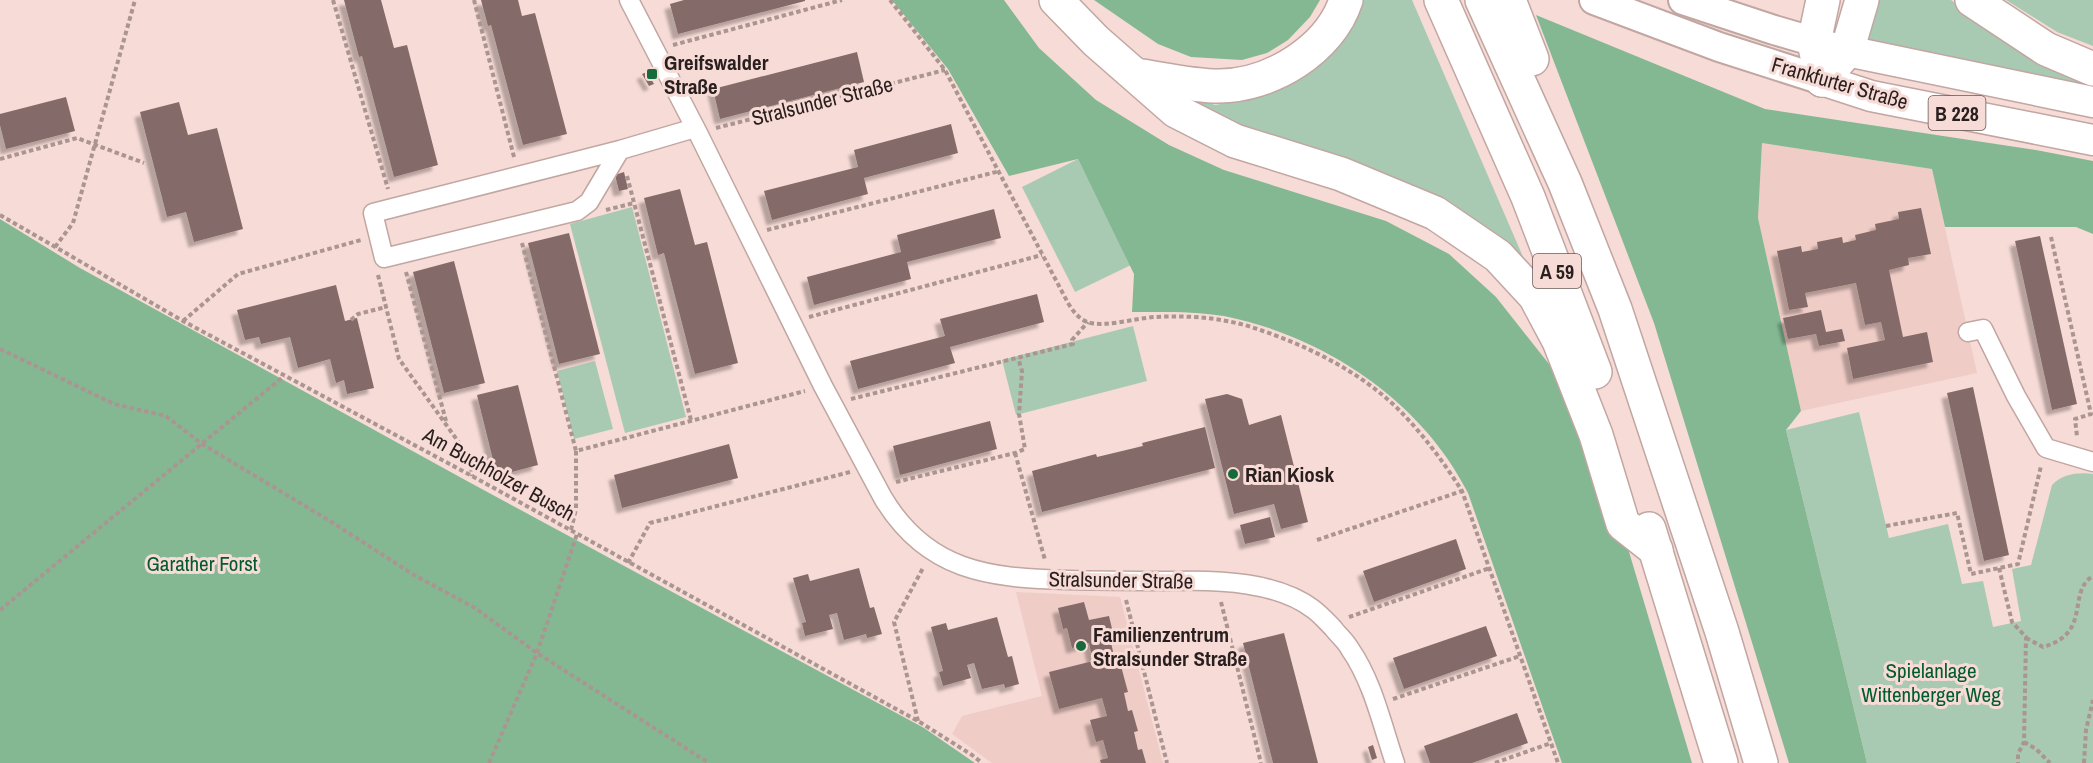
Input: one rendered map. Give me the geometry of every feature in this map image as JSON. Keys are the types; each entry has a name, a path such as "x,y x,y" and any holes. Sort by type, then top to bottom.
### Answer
{"highway":[{"path":"1056,0 1096,41 1176,111 1245,144 1341,174 1435,213 1498,256 1535,296 1559,341 1596,435 1623,524 1656,550"},
{"path":"1136,75 1220,86 1273,74 1298,61 1318,46 1333,26 1346,0"},
{"name":"A 59","path":"1441,0 1528,197 1612,419 1656,550 1721,763"},
{"path":"1822,0 1814,42 1822,81"},
{"path":"1822,81 1847,51 1862,0"},
{"path":"1972,0 2046,49 2093,69"},
{"name":"A 59","path":"1499,7 1615,309 1722,632 1761,763"},
{"name":"Frankfurter Straße","path":"1847,51 2093,102"},
{"name":"Frankfurter Straße","path":"1822,81 1871,96 2093,140"}],"main road":[{"name":"Frankfurter Straße","path":"1594,0 1719,47 1822,81"},
{"name":"Frankfurter Straße","path":"1683,0 1847,51"}],"street":[{"name":"Stralsunder Straße","path":"629,0 823,386 893,515 909,534 932,552 979,572 1050,579 1216,580 1250,585 1289,596 1313,609 1350,648 1363,671 1395,763"},
{"path":"620,150 589,202 577,211 384,258 373,213 696,130"},
{"path":"1968,332 1983,329 2016,396 2046,448 2087,461"}],"path":[{"path":"55,248 73,223 135,0"},
{"path":"333,0 393,207"},
{"path":"474,0 518,176"},
{"path":"655,49 842,0"},
{"path":"890,0 945,70 1000,171 1042,255 1078,317 1097,323 1154,317 1202,317 1262,330 1341,366 1403,414 1462,490 1558,763"},
{"name":"Stralsunder Straße","path":"696,130 945,70"},
{"path":"0,159 77,138 144,163"},
{"path":"620,150 691,420"},
{"path":"749,235 1000,171"},
{"name":"Am Buchholzer Busch","path":"0,215 183,321 472,476 918,721 982,763"},
{"path":"518,225 576,451 576,509 571,531"},
{"path":"2051,237 2091,414 2074,419 2087,461"},
{"path":"183,321 238,274 368,238"},
{"path":"401,254 447,424"},
{"path":"791,322 1042,255"},
{"path":"376,270 399,359 470,458 472,476"},
{"path":"351,320 358,314 386,307"},
{"path":"832,403 1072,344 1072,340 1088,322"},
{"path":"0,349 114,404 166,417 202,444 414,575 475,608 537,653 709,763"},
{"path":"878,487 1025,449 1018,414 1022,370 1018,358"},
{"path":"0,610 285,376"},
{"path":"576,451 823,386"},
{"path":"1886,526 1957,513 1971,574 2018,564 2046,448"},
{"path":"1015,453 1050,579"},
{"path":"628,563 650,523 867,468"},
{"path":"1317,540 1462,490"},
{"path":"489,763 537,653 577,534"},
{"path":"918,721 894,622 932,552"},
{"path":"1329,624 1490,568"},
{"path":"1999,568 2012,622 2026,637 2043,647 2054,644 2066,636 2074,624 2086,582 2093,576"},
{"path":"1216,580 1261,763"},
{"path":"1121,581 1167,763"},
{"path":"2018,763 2018,754 2024,741 2026,637"},
{"path":"1376,705 1520,656"},
{"path":"2084,763 2086,730 2093,700"},
{"path":"2024,741 2050,763"},
{"path":"1495,763 1551,743"}],"shaded area":[{"path":"1762,143 1932,169 1977,373 1801,411 1758,218"},
{"name":"Familienzentrum Stralsunder Straße","path":"1016,592 1120,597 1163,763 992,763 952,734 962,716 1042,696"}],"green space":[{"path":"892,0 1004,0 1039,48 1096,100 1169,145 1224,170 1386,221 1449,254 1496,297 1549,364 1591,435 1621,525 1692,763 1562,763 1468,493 1448,460 1425,429 1397,402 1366,378 1298,339 1224,316 1132,312 1134,274 1078,159 1009,176 948,69"},
{"path":"1094,0 1320,0 1310,17 1288,40 1267,53 1242,60 1191,57 1158,44"},
{"path":"1359,0 1412,0 1533,280 1239,130 1153,83 1215,105 1255,98 1284,86"},
{"path":"1870,0 1951,0 1981,23 2093,78 2093,90 1860,40"},
{"path":"2006,0 2093,0 2093,46 2057,32"},
{"path":"1536,15 1765,109 2036,150 2093,161 2093,234 2076,227 1945,227 1932,169 1762,143 1758,218 1801,411 1786,430 1867,763 1789,763 1654,323"},
{"path":"1078,159 1131,265 1075,292 1022,187"},
{"path":"632,207 686,417 625,433 570,224"},
{"name":"Garather Forst","path":"0,219 80,268 467,481 924,728 975,763 0,763"},
{"path":"1133,326 1147,381 1016,415 1002,360"},
{"path":"595,361 613,429 574,439 557,371"},
{"name":"Spielanlage Wittenberger Weg","path":"1859,412 1889,538 1948,524 1962,584 1983,581 1993,627 2021,621 2012,569 2031,565 2052,485 2061,478 2071,475 2093,474 2093,763 1867,763 1786,430"}],"building":[{"path":"344,0 381,0 394,48 407,45 438,165 394,177 362,56 359,57"},
{"path":"481,0 518,0 522,16 535,13 567,134 523,145 491,25 488,26"},
{"path":"684,0 805,1 678,34 670,4"},
{"path":"857,52 864,82 720,119 713,89"},
{"path":"647,72 654,84 649,86 642,74"},
{"path":"66,97 75,131 6,149 0,125 0,114"},
{"path":"179,102 188,135 217,128 243,229 194,242 186,212 167,217 140,112"},
{"path":"951,124 958,153 864,178 868,194 772,220 764,191 858,167 854,150"},
{"path":"624,172 628,189 619,191 615,175"},
{"path":"680,189 695,245 707,242 738,363 695,374 664,253 658,255 644,198"},
{"path":"1921,208 1931,254 1908,258 1909,265 1889,270 1903,337 1927,332 1933,362 1853,379 1847,348 1885,340 1881,322 1865,325 1856,283 1805,293 1808,307 1789,310 1777,251 1801,246 1802,252 1818,249 1817,242 1842,237 1843,243 1856,240 1855,235 1876,230 1875,224 1899,219 1898,212"},
{"path":"994,209 1001,238 907,262 911,279 814,305 807,277 901,252 897,235"},
{"path":"569,233 600,354 559,364 528,243"},
{"path":"2040,236 2077,404 2052,410 2015,241"},
{"path":"454,261 485,383 444,393 413,272"},
{"path":"336,285 345,321 357,318 374,388 347,394 344,380 336,383 330,359 298,368 290,337 261,344 259,337 245,340 237,310"},
{"path":"1037,294 1044,322 950,347 955,363 858,389 850,361 945,336 940,319"},
{"path":"1821,310 1826,332 1842,329 1845,341 1819,346 1816,334 1788,339 1783,318"},
{"path":"518,385 538,465 497,476 477,395"},
{"path":"1973,387 2009,555 1984,561 1947,393"},
{"path":"1227,394 1242,399 1249,425 1281,415 1308,522 1281,529 1274,504 1234,514 1205,399"},
{"path":"990,421 997,449 900,475 893,446"},
{"path":"1205,427 1215,468 1042,512 1032,471 1096,454 1097,457 1143,446 1142,443"},
{"path":"729,444 738,478 622,508 614,475"},
{"path":"1270,517 1275,537 1245,544 1240,525"},
{"path":"1456,539 1466,569 1374,602 1363,571"},
{"path":"859,568 870,608 874,607 882,634 867,638 866,634 844,640 837,613 829,615 833,629 805,636 802,623 806,622 793,578 808,574 810,581"},
{"path":"1084,602 1089,620 1109,616 1114,637 1110,638 1114,656 1118,655 1128,692 1124,693 1128,711 1132,710 1138,731 1134,732 1138,750 1142,749 1146,763 1101,763 1100,760 1108,758 1103,740 1096,742 1090,720 1107,716 1102,698 1059,709 1049,672 1093,661 1089,643 1072,648 1067,628 1063,629 1058,608"},
{"path":"997,617 1008,657 1012,656 1019,684 1005,688 1004,684 982,689 974,663 967,665 971,678 943,686 939,672 943,671 931,627 946,623 948,630"},
{"path":"1486,626 1497,656 1404,689 1393,658"},
{"path":"1284,633 1318,763 1273,763 1243,643"},
{"path":"1517,713 1528,743 1472,763 1430,763 1424,746"},
{"path":"1373,745 1377,758 1372,760 1368,747"}],"place":[{"name":"Greifswalder Straße","path":"652,74"},
{"name":"Rian Kiosk","path":"1233,474"},
{"name":"Familienzentrum Stralsunder Straße","path":"1081,646"}]}
